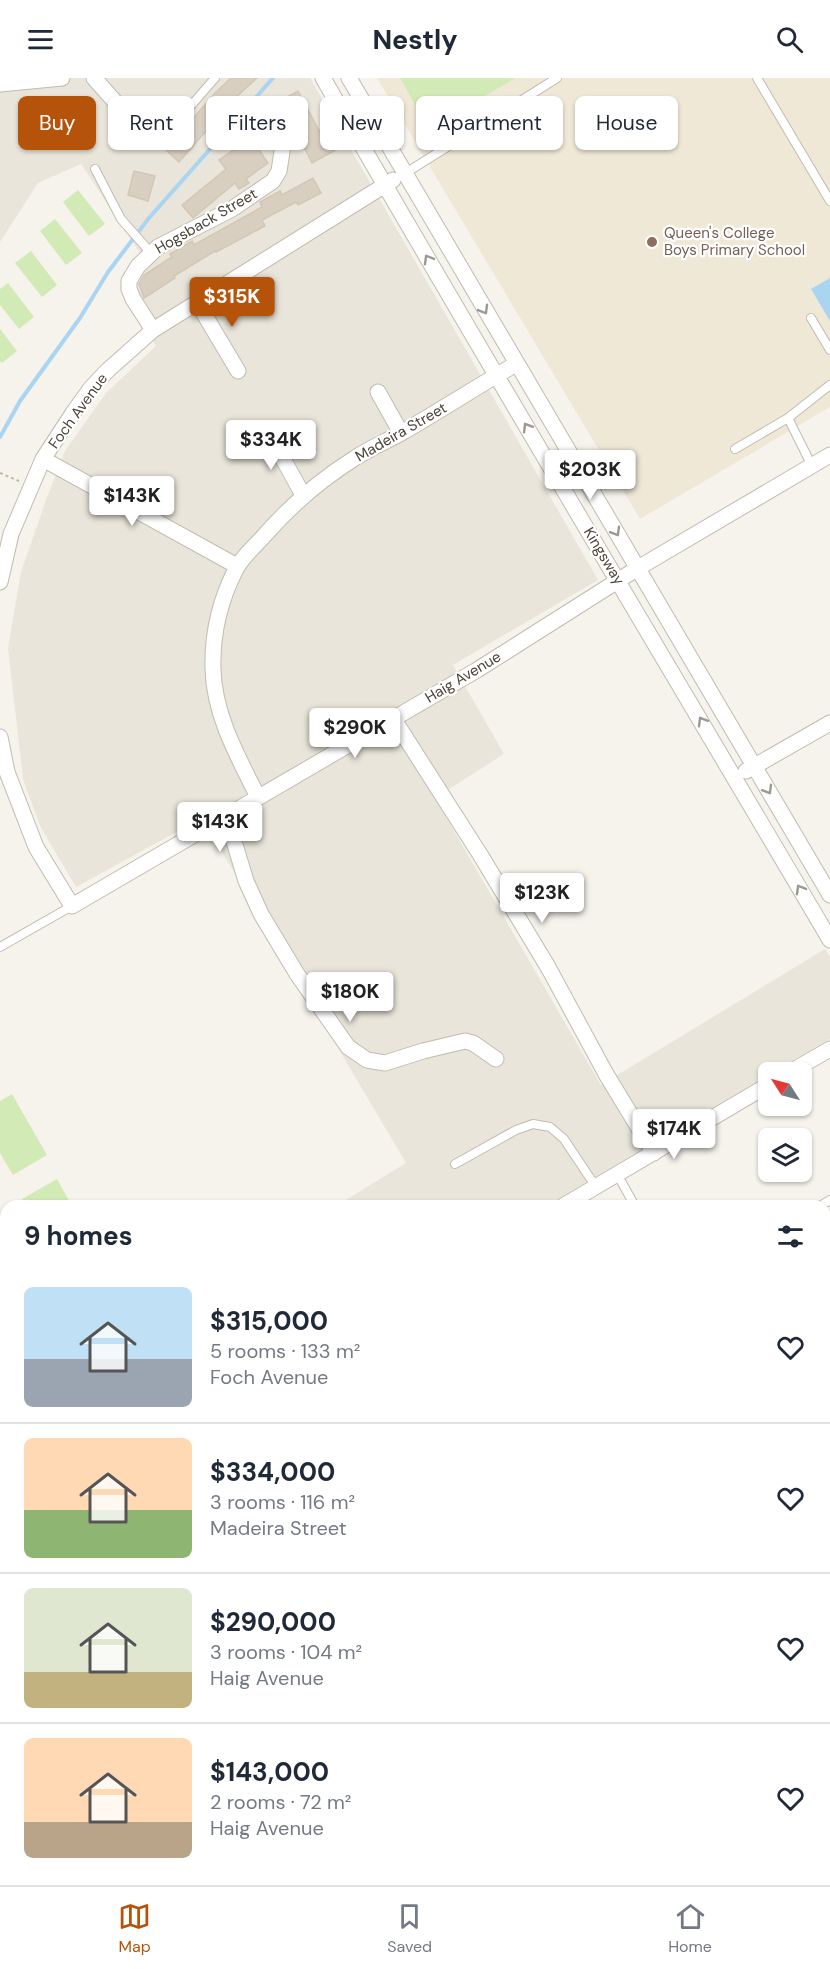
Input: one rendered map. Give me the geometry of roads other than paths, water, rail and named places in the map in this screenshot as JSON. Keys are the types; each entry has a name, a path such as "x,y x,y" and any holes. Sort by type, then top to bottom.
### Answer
{"street":[{"path":"8,82 62,78"},
{"path":"94,78 110,96"},
{"name":"Kingsway","path":"323,78 496,376 736,777 830,940"},
{"name":"Kingsway","path":"349,78 830,895"},
{"name":"Hogsback Street","path":"153,330 129,289 129,281 148,251 232,209 273,181 279,171 282,150"},
{"name":"Foch Avenue","path":"0,582 11,534 43,459 91,388 108,370 153,330 404,174"},
{"path":"197,302 238,371"},
{"name":"Madeira Street","path":"258,797 231,744 218,702 213,671 214,641 220,606 237,566 303,495 355,457 401,433 516,364"},
{"path":"378,392 401,433"},
{"path":"267,430 303,495"},
{"name":"Haig Avenue","path":"72,906 477,670 638,568 830,455"},
{"path":"43,459 237,566"},
{"path":"393,718 548,967 606,1074 654,1153"},
{"path":"736,777 830,723"},
{"path":"0,737 7,772 36,847 72,906"},
{"path":"226,815 246,881 261,914 297,974 348,1047 367,1060 385,1063 423,1050 465,1041 473,1043 496,1059"},
{"path":"807,1062 830,1049"},
{"path":"573,1200 758,1091"}],"lane":[{"path":"194,102 215,78"},
{"path":"404,174 556,78"},
{"path":"757,78 830,201"},
{"path":"95,169 115,210 148,251"},
{"path":"811,318 830,350"},
{"path":"735,449 788,418 830,385"},
{"path":"788,418 812,465"},
{"name":"Haig Avenue","path":"0,947 72,906"},
{"path":"455,1164 516,1130 533,1124 550,1127 564,1139 596,1187"},
{"path":"617,1174 632,1200"}],"water":[{"path":"830,278 830,321 811,289"}],"waterway":[{"path":"0,437 20,401 80,318 108,272 149,218 273,78"}],"place":[{"name":"Queen's College Boys Primary School","path":"652,242"}]}
